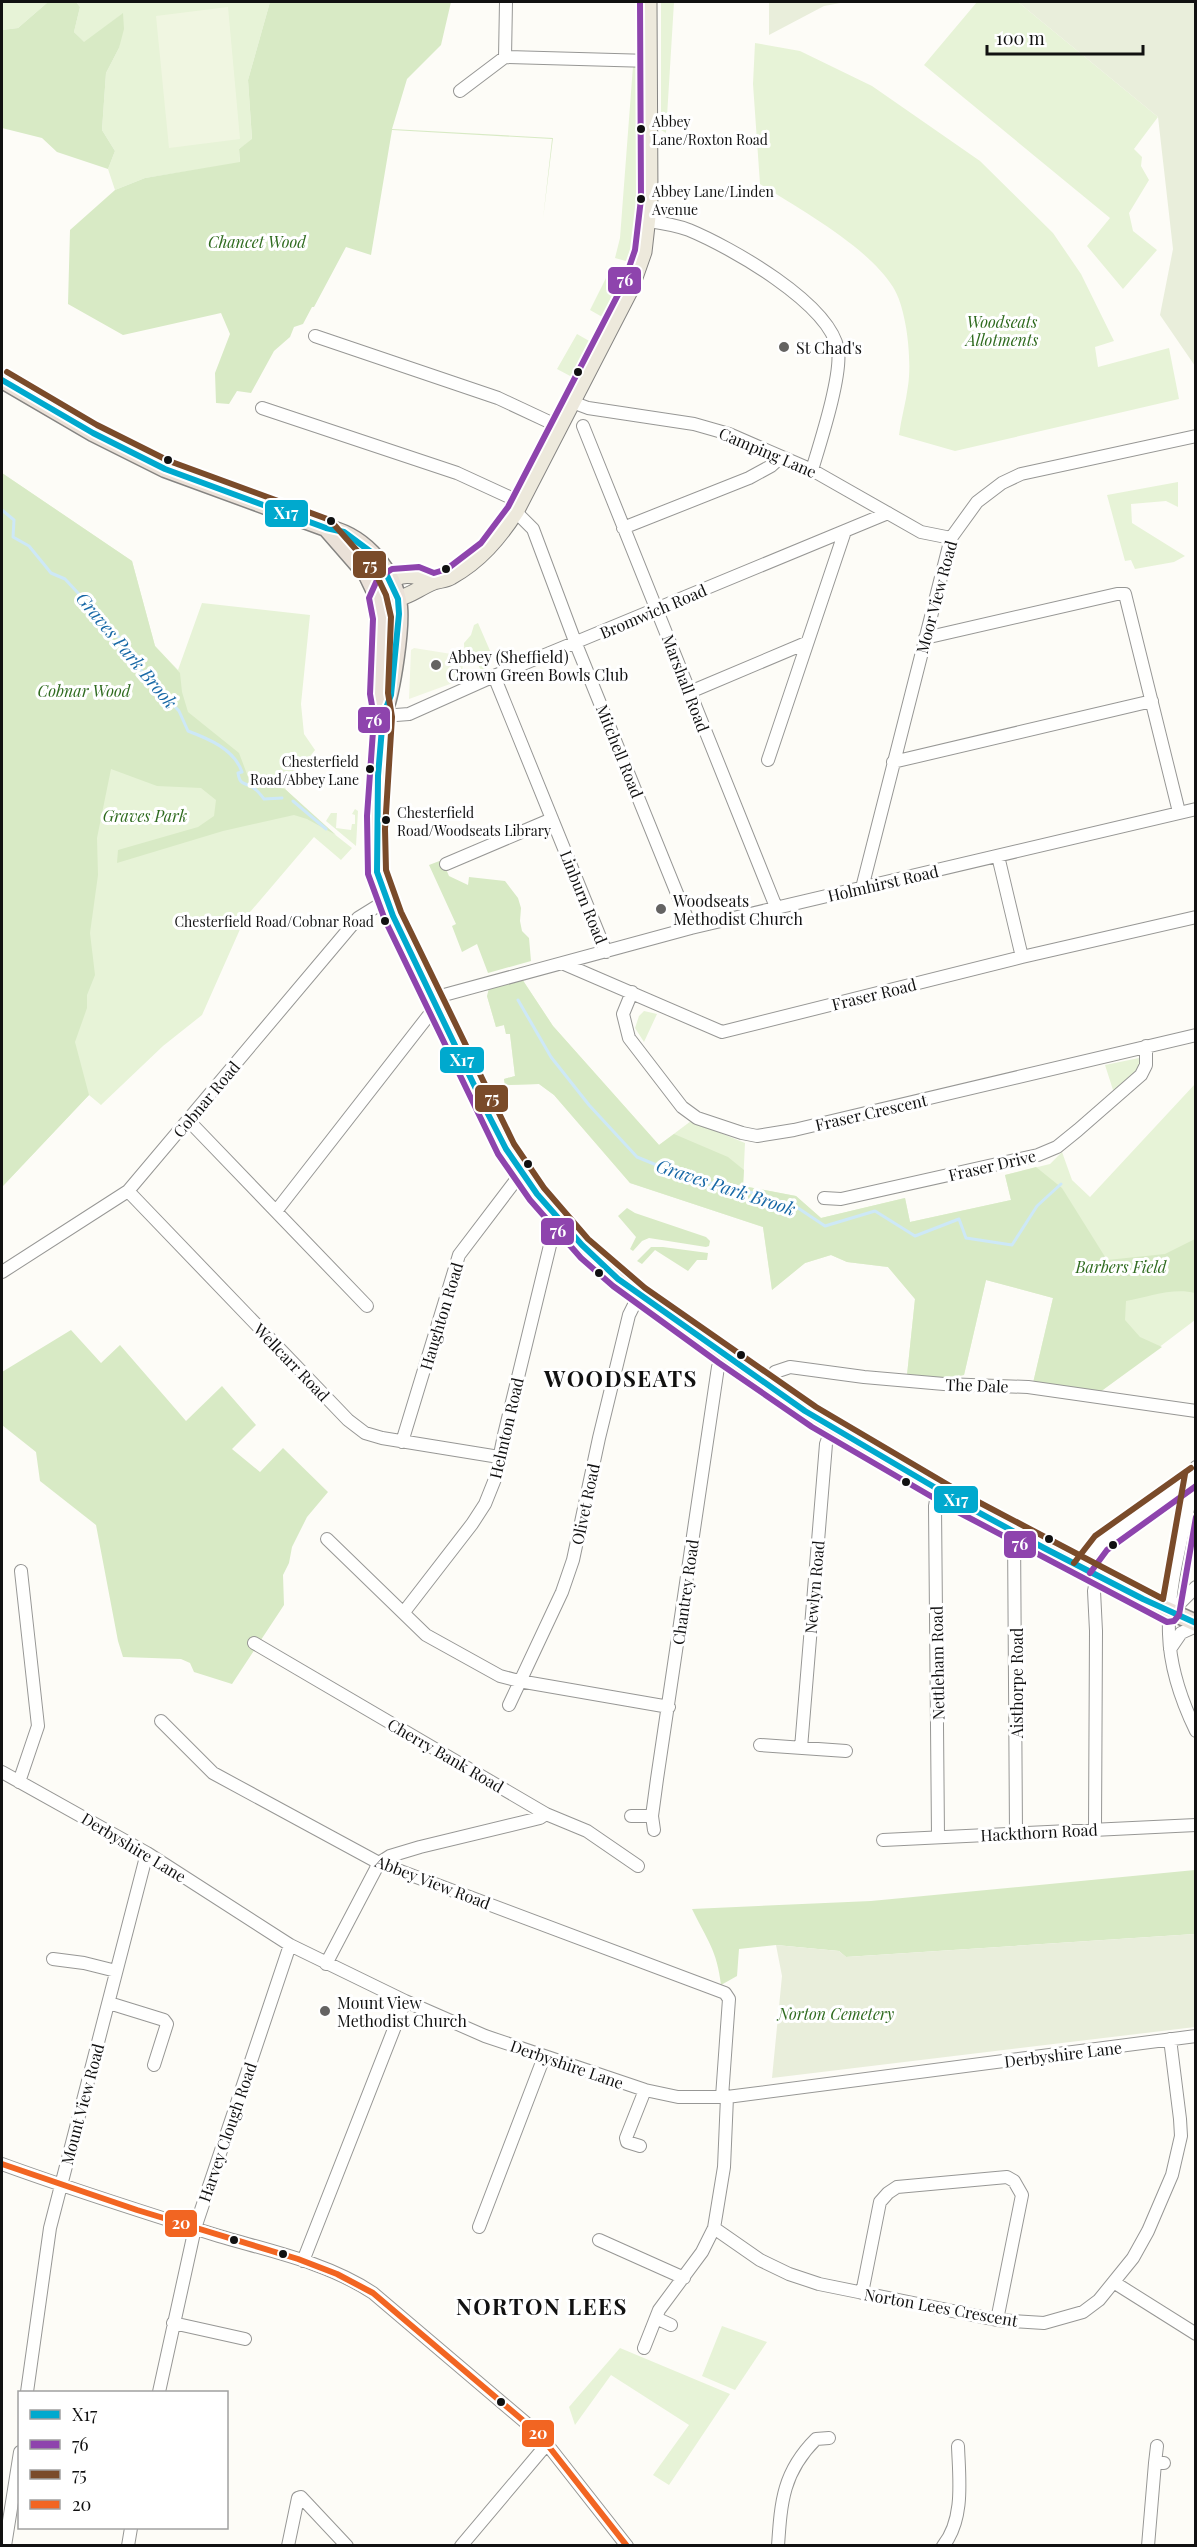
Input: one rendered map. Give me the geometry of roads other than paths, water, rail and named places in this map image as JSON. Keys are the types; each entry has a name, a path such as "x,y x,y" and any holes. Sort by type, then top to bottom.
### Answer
{"highway":[{"path":"2,380 93,433 165,469 326,528 344,532 359,542 379,562 390,579 398,599 399,614 391,695 383,716"},
{"path":"326,528 363,570 378,598 382,618 379,694 383,716 375,859 387,900 503,1143 522,1173 560,1222 592,1256 639,1295 766,1385 832,1427 1014,1532 1196,1625"}],"main road":[{"path":"434,582 418,576 390,579 378,598 398,599 434,582 451,577 482,554 506,527 631,289 644,252 649,221 649,2"}],"street":[{"path":"505,57 506,2"},
{"path":"460,91 505,57 650,61"},
{"path":"649,221 689,230 746,258 808,306 832,332 838,353 837,367 812,470"},
{"path":"315,336 498,398 560,427"},
{"name":"Camping Lane","path":"572,402 588,408 694,424 729,434 812,470 921,532 951,538"},
{"name":"Mitchell Road","path":"262,408 460,474 518,507 533,529 576,644 691,928"},
{"name":"Marshall Road","path":"583,426 776,908"},
{"name":"Moor View Road","path":"862,888 892,762 951,538 977,502 1002,483 1021,474 1196,436"},
{"path":"622,528 749,477 771,466 781,457"},
{"name":"Bromwich Road","path":"383,716 409,714 494,676 888,513"},
{"path":"768,760 845,531"},
{"path":"925,638 1125,594 1179,812"},
{"path":"690,692 806,643"},
{"name":"Linburn Road","path":"494,676 606,952"},
{"path":"892,762 1152,702"},
{"name":"Holmhirst Road","path":"434,1002 561,963 691,928 1196,809"},
{"path":"452,865 552,819"},
{"path":"998,856 1022,957"},
{"name":"Cobnar Road","path":"2,1272 128,1191 358,918 387,900"},
{"name":"Fraser Road","path":"561,963 722,1032 1022,957 1196,917"},
{"name":"Fraser Crescent","path":"632,992 623,1014 629,1038 682,1107 697,1118 714,1125 757,1136 794,1130 1196,1035"},
{"path":"277,1210 434,1002"},
{"name":"Fraser Drive","path":"824,1198 842,1199 911,1184 1038,1155 1057,1147 1141,1075 1146,1065 1146,1046"},
{"path":"188,1119 367,1306"},
{"name":"Haughton Road","path":"402,1442 459,1255 522,1173"},
{"name":"Wellcarr Road","path":"128,1191 348,1420 365,1433 402,1442 499,1457"},
{"name":"Helmton Road","path":"404,1612 486,1504 495,1479 553,1233 560,1222"},
{"name":"Olivet Road","path":"509,1705 562,1592 573,1560 599,1438 629,1315 639,1295"},
{"name":"Chantrey Road","path":"654,1830 652,1816 718,1367 724,1356"},
{"name":"The Dale","path":"766,1385 775,1372 790,1367 933,1383 1028,1387 1196,1411"},
{"name":"Newlyn Road","path":"801,1748 826,1444 832,1427"},
{"path":"1095,1829 1096,1631 1094,1591 1090,1572 1093,1551 1195,1473"},
{"path":"1195,1473 1174,1578 1170,1612 1170,1649 1176,1680 1192,1714 1196,1731"},
{"name":"Nettleham Road","path":"938,1489 935,1506 938,1836"},
{"name":"Aisthorpe Road","path":"1014,1532 1017,1833"},
{"path":"327,1539 426,1635 500,1676 669,1707"},
{"path":"19,1782 38,1726 21,1571"},
{"path":"1174,1578 1183,1588 1195,1588"},
{"path":"1170,1612 1195,1588"},
{"path":"1170,1649 1181,1633 1196,1625"},
{"name":"Cherry Bank Road","path":"254,1643 546,1814 587,1831 638,1866"},
{"name":"Abbey View Road","path":"161,1721 213,1773 379,1863 725,1993 729,1999 725,2097"},
{"path":"760,1745 846,1751"},
{"name":"Derbyshire Lane","path":"2,1772 147,1853 290,1945 326,1964 484,2036 645,2090 678,2097 725,2097 1196,2036"},
{"path":"326,1964 379,1863 390,1856 420,1847 540,1818 546,1814"},
{"path":"631,1816 652,1816"},
{"name":"Hackthorn Road","path":"883,1840 1196,1825"},
{"name":"Mount View Road","path":"27,2391 44,2262 61,2185 147,1853"},
{"name":"Harvey Clough Road","path":"159,2391 195,2228 290,1945"},
{"path":"52,1959 84,1963 116,1971"},
{"path":"303,2261 405,2001"},
{"path":"109,2003 164,2020 167,2024 154,2066"},
{"name":"Norton Lees Crescent","path":"714,2228 760,2260 789,2274 819,2284 997,2320 1044,2324 1083,2312 1099,2300 1115,2283 1133,2258 1149,2231 1172,2175 1177,2156 1180,2119 1170,2039"},
{"path":"479,2227 544,2057"},
{"path":"640,2146 627,2142 626,2138 645,2090"},
{"path":"644,2348 659,2310 702,2252 714,2228 724,2167 725,2097"},
{"path":"2,2164 61,2185 303,2261 357,2282 503,2403 547,2444 627,2546"},
{"path":"862,2293 880,2202 888,2193 897,2187 1007,2177 1014,2181 1022,2195 997,2320"},
{"path":"599,2240 684,2278"},
{"path":"1115,2283 1196,2334"},
{"path":"656,2318 671,2325"},
{"path":"173,2323 245,2339"},
{"path":"779,2545 783,2493 795,2465 816,2439 829,2438"},
{"path":"461,2546 547,2444"},
{"path":"943,2546 957,2515 960,2488 958,2446"},
{"path":"1148,2546 1160,2463 1157,2446"},
{"path":"5,2546 18,2465"},
{"path":"288,2546 298,2498 301,2497 347,2546"},
{"path":"128,2546 131,2529"}],"waterway":[{"name":"Graves Park Brook","path":"2,510 14,520 13,537 29,546 51,573 65,579 130,649 137,666 179,711 188,731 212,741 227,751 242,772 238,773 241,781 254,788 264,799 282,798"},
{"name":"Graves Park Brook","path":"293,801 326,829"},
{"name":"Graves Park Brook","path":"518,1000 551,1057 589,1105 637,1157 688,1178 743,1190 795,1206 825,1226 875,1211 915,1236 959,1219 966,1238 1012,1245 1037,1206 1061,1184"}],"place":[{"name":"Abbey Lane/Roxton Road","path":"641,129"},
{"name":"Abbey Lane/Linden Avenue","path":"641,199"},
{"name":"St Chad's","path":"784,347"},
{"name":"Abbey (Sheffield) Crown Green Bowls Club","path":"436,665"},
{"name":"Chesterfield Road/Abbey Lane","path":"370,769"},
{"name":"Chesterfield Road/Woodseats Library","path":"386,820"},
{"name":"Woodseats Methodist Church","path":"661,909"},
{"name":"Chesterfield Road/Cobnar Road","path":"385,921"},
{"name":"Mount View Methodist Church","path":"325,2011"}],"district":[{"name":"WOODSEATS","path":"621,1378"},
{"name":"NORTON LEES","path":"542,2306"}],"park label":[{"name":"Chancet Wood","path":"257,241"},
{"name":"Woodseats Allotments","path":"1002,330"},
{"name":"Cobnar Wood","path":"84,690"},
{"name":"Graves Park","path":"145,815"},
{"name":"Barbers Field","path":"1121,1266"},
{"name":"Norton Cemetery","path":"836,2013"}]}
